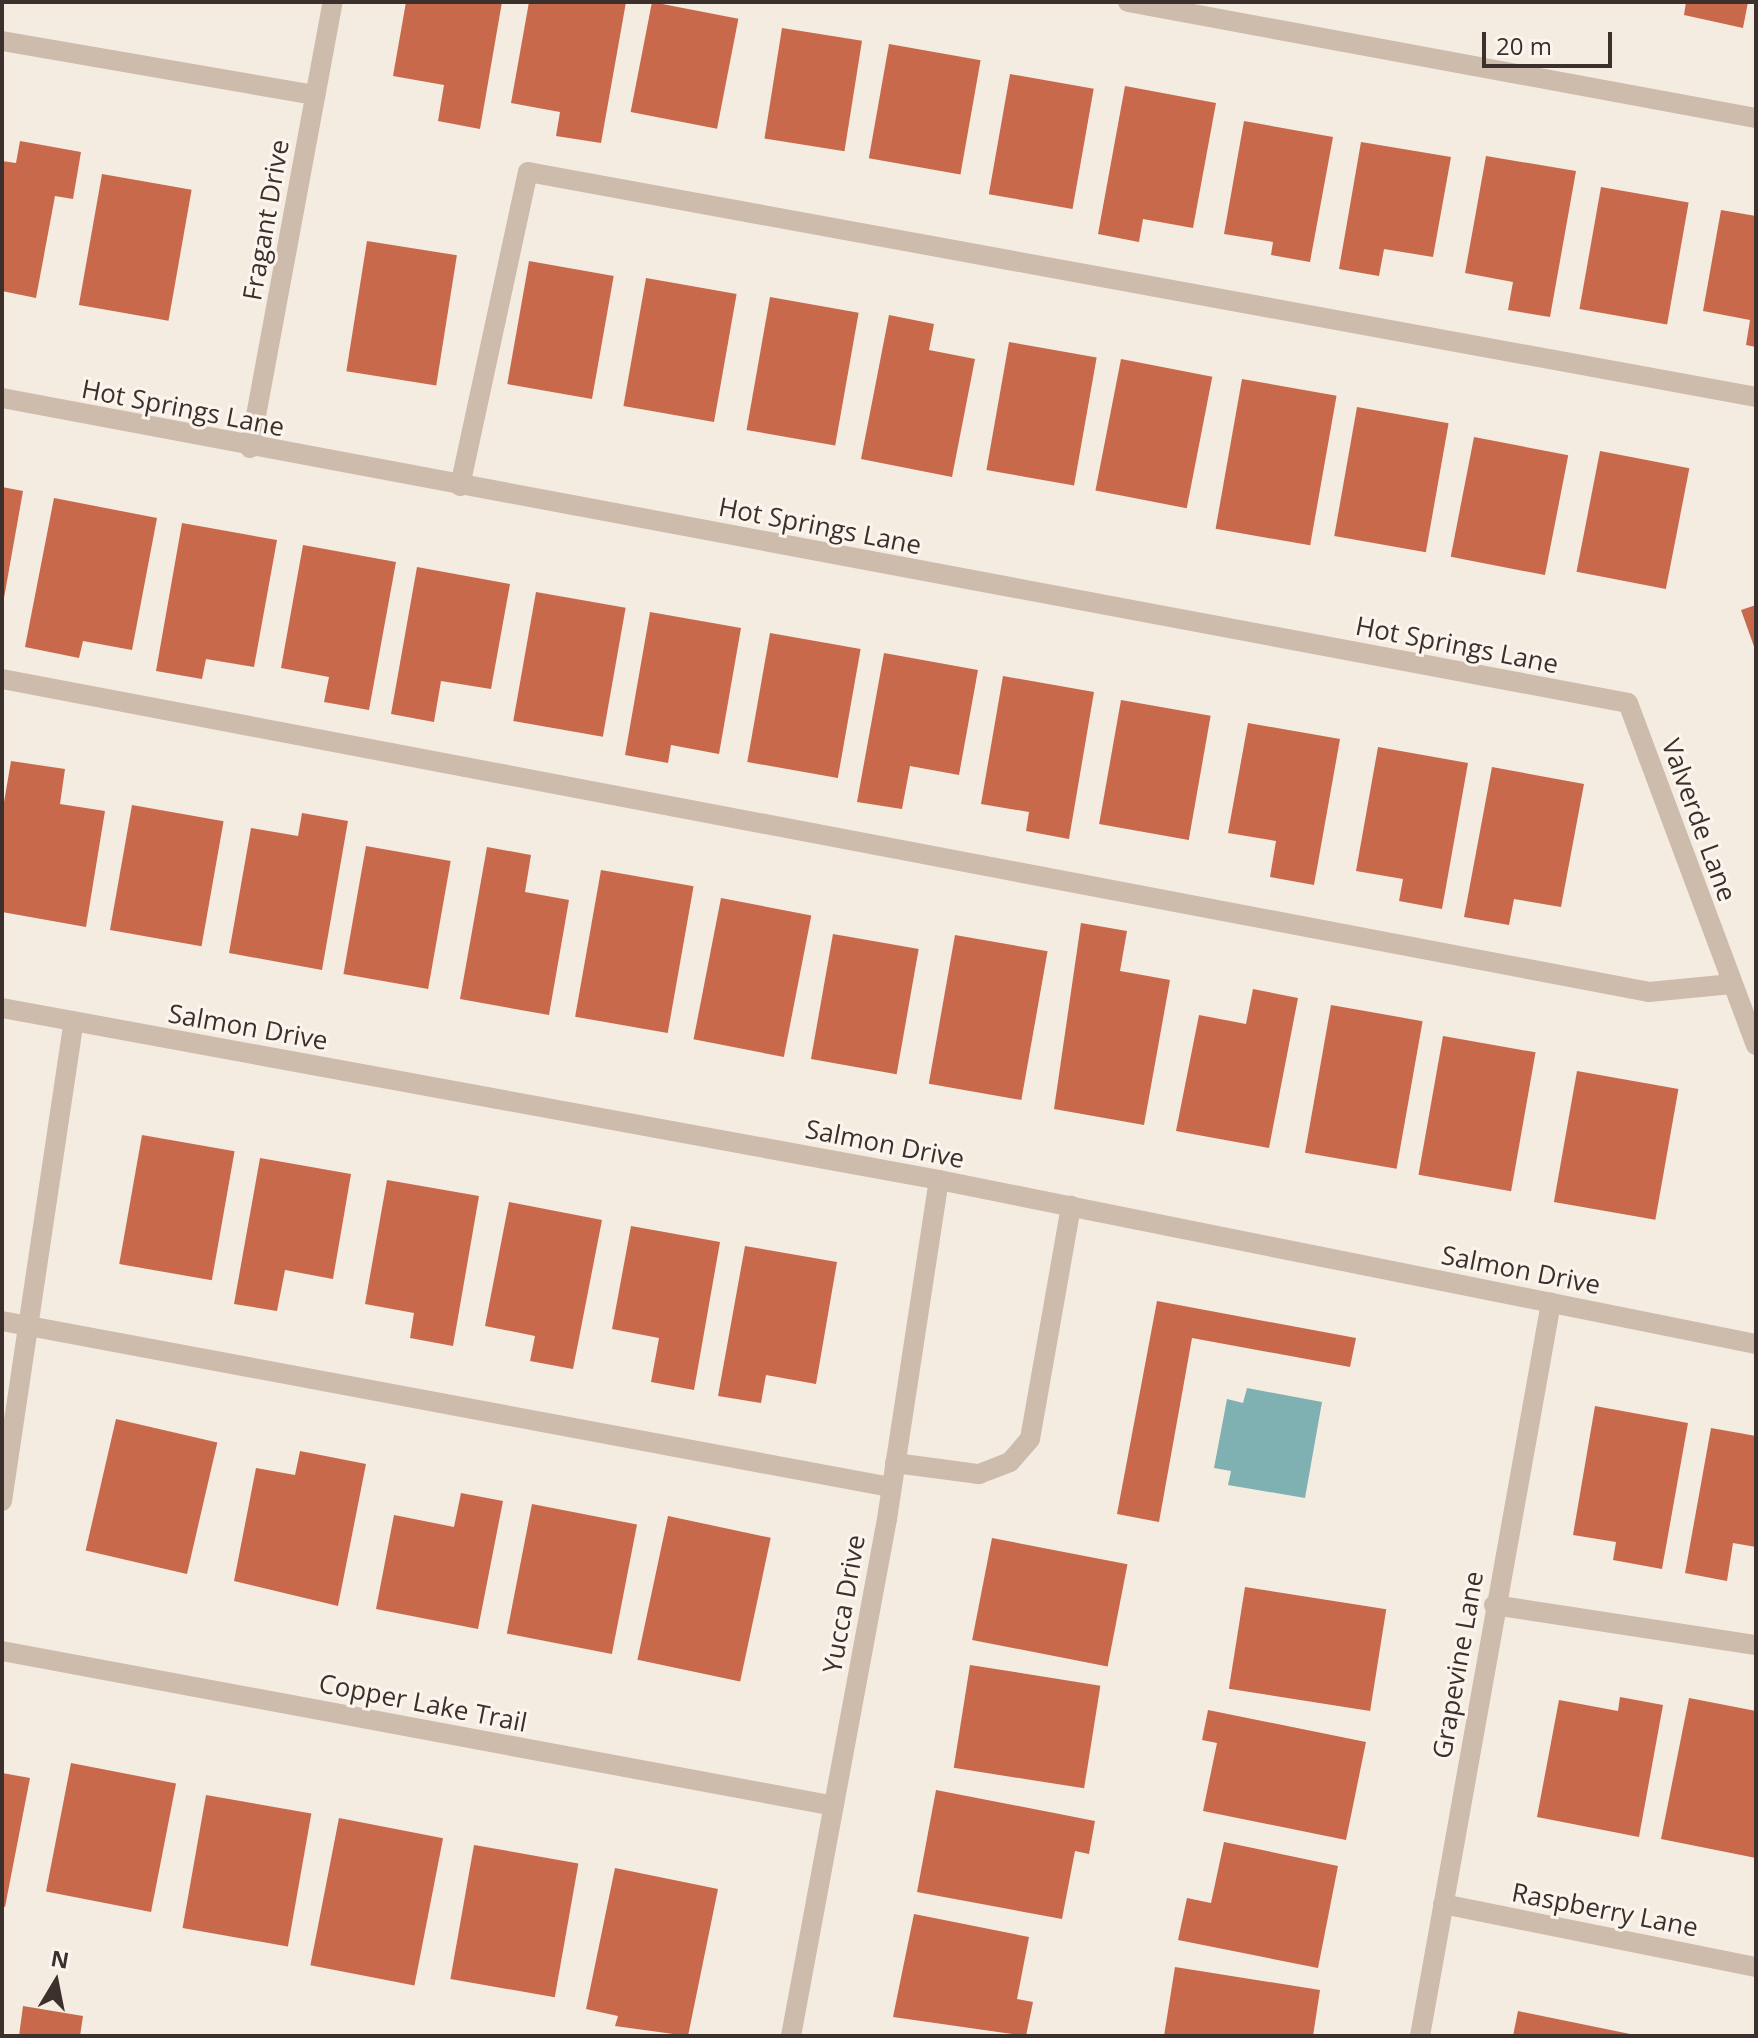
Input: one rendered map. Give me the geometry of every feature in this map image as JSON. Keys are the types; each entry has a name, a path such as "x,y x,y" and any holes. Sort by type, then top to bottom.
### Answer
{"street":[{"name":"Fragant Drive","path":"250,448 333,2"},
{"path":"1128,2 1756,118"},
{"path":"2,41 315,95"},
{"path":"460,486 528,172 1756,397"},
{"name":"Hot Springs Lane","path":"2,398 250,448 1628,703"},
{"path":"2,679 1649,992 1732,984"},
{"name":"Valverde Lane","path":"1628,703 1756,1045"},
{"name":"Salmon Drive","path":"2,1008 939,1180 1756,1344"},
{"path":"2,1501 32,1327 74,1021"},
{"name":"Yucca Drive","path":"791,2036 895,1463 939,1180"},
{"path":"895,1463 979,1474 1010,1462 1030,1439 1071,1206"},
{"name":"Grapevine Lane","path":"1420,2036 1494,1605 1551,1303"},
{"path":"2,1321 890,1487"},
{"path":"1494,1605 1756,1645"},
{"name":"Copper Lake Trail","path":"2,1651 834,1806"},
{"name":"Raspberry Lane","path":"1443,1904 1756,1967"}],"water":[{"path":"1247,1388 1322,1402 1305,1498 1228,1485 1231,1471 1214,1468 1227,1399 1243,1403"}],"building":[{"path":"406,2 502,2 480,129 438,121 444,85 393,76"},
{"path":"529,2 626,2 601,143 556,136 560,112 511,103"},
{"path":"652,2 738,19 717,129 631,112"},
{"path":"1686,2 1748,2 1743,28 1684,15"},
{"path":"782,28 862,41 844,151 764,139"},
{"path":"889,44 981,60 960,174 869,158"},
{"path":"1010,74 1094,89 1073,209 989,194"},
{"path":"1125,86 1216,103 1193,228 1143,219 1139,242 1098,234"},
{"path":"1244,121 1333,137 1310,262 1271,255 1273,242 1224,234"},
{"path":"20,141 81,152 73,199 55,196 36,298 2,291 2,161 16,163"},
{"path":"1361,142 1451,157 1433,257 1384,249 1379,276 1339,269"},
{"path":"1486,156 1576,171 1550,317 1508,310 1513,282 1465,273"},
{"path":"102,174 192,190 169,321 79,305"},
{"path":"1601,187 1689,202 1667,325 1579,309"},
{"path":"1721,210 1756,216 1756,347 1746,345 1750,320 1703,311"},
{"path":"367,241 457,255 436,386 346,371"},
{"path":"529,261 614,276 592,399 507,384"},
{"path":"646,278 737,294 714,422 623,406"},
{"path":"770,297 859,313 835,446 747,430"},
{"path":"889,315 934,324 929,350 975,359 952,477 861,459"},
{"path":"1009,342 1097,357 1074,485 986,470"},
{"path":"1121,359 1212,377 1187,508 1095,491"},
{"path":"1242,379 1337,396 1310,545 1216,529"},
{"path":"1357,407 1449,423 1426,552 1334,536"},
{"path":"1474,437 1568,455 1545,575 1451,557"},
{"path":"1600,451 1689,468 1666,589 1577,572"},
{"path":"2,487 23,491 4,598 2,598"},
{"path":"54,498 157,518 132,650 83,641 79,658 25,647"},
{"path":"182,523 277,540 254,667 206,659 202,679 156,671"},
{"path":"303,545 396,562 369,710 324,702 329,677 281,668"},
{"path":"417,567 510,584 491,689 441,681 434,722 391,714"},
{"path":"536,592 626,608 603,737 513,721"},
{"path":"1756,605 1756,652 1741,610"},
{"path":"650,612 741,628 719,754 671,745 668,763 625,755"},
{"path":"770,633 861,649 838,778 747,762"},
{"path":"884,653 978,670 959,775 910,766 902,809 857,802"},
{"path":"1003,676 1094,692 1069,839 1026,831 1029,812 981,804"},
{"path":"1121,700 1211,716 1189,840 1099,824"},
{"path":"1248,723 1340,739 1314,885 1270,877 1276,841 1228,833"},
{"path":"1378,747 1468,763 1442,909 1399,901 1403,879 1356,871"},
{"path":"11,761 65,769 60,804 105,811 86,927 2,912 2,814"},
{"path":"1492,767 1584,784 1561,907 1514,899 1509,925 1464,917"},
{"path":"132,805 224,821 202,946 110,930"},
{"path":"302,813 348,821 322,970 229,953 251,828 298,836"},
{"path":"366,846 451,861 428,989 343,974"},
{"path":"487,847 531,855 525,892 569,900 549,1015 460,999"},
{"path":"601,870 694,886 668,1033 575,1017"},
{"path":"721,898 811,916 784,1057 694,1039"},
{"path":"1081,923 1127,931 1120,971 1170,980 1144,1125 1054,1109"},
{"path":"833,934 919,949 897,1074 811,1059"},
{"path":"955,935 1048,951 1021,1100 929,1084"},
{"path":"1253,989 1298,998 1269,1148 1176,1131 1199,1015 1246,1024"},
{"path":"1331,1005 1423,1021 1397,1169 1305,1153"},
{"path":"1443,1036 1536,1052 1511,1191 1419,1175"},
{"path":"1577,1071 1678,1089 1655,1220 1554,1202"},
{"path":"142,1135 235,1151 212,1280 119,1264"},
{"path":"260,1158 351,1174 333,1279 285,1270 277,1311 234,1304"},
{"path":"387,1180 479,1196 453,1346 410,1338 414,1313 365,1304"},
{"path":"509,1202 602,1220 573,1369 530,1361 535,1336 485,1326"},
{"path":"631,1226 720,1242 694,1390 651,1382 659,1338 612,1329"},
{"path":"745,1246 837,1262 816,1384 766,1375 761,1403 718,1396"},
{"path":"1157,1301 1356,1338 1350,1367 1192,1338 1159,1522 1117,1514"},
{"path":"1595,1406 1688,1423 1662,1569 1613,1560 1616,1542 1573,1535"},
{"path":"116,1419 217,1442 187,1574 86,1551"},
{"path":"1711,1428 1756,1436 1756,1547 1733,1543 1727,1581 1685,1573"},
{"path":"300,1451 366,1464 338,1606 234,1581 256,1468 295,1475"},
{"path":"461,1493 503,1501 478,1629 376,1609 394,1515 454,1527"},
{"path":"532,1504 637,1524 612,1654 507,1634"},
{"path":"668,1516 771,1538 740,1682 637,1660"},
{"path":"992,1538 1127,1564 1108,1666 972,1640"},
{"path":"1245,1587 1386,1609 1370,1711 1229,1689"},
{"path":"970,1665 1100,1686 1084,1788 954,1768"},
{"path":"1620,1697 1663,1705 1639,1837 1537,1817 1559,1700 1618,1711"},
{"path":"1689,1698 1756,1711 1756,1858 1661,1839"},
{"path":"1208,1710 1366,1742 1346,1840 1203,1811 1217,1743 1202,1740"},
{"path":"71,1763 176,1783 151,1912 46,1892"},
{"path":"2,1773 30,1778 5,1907 2,1906"},
{"path":"936,1790 1095,1821 1089,1854 1075,1851 1062,1919 917,1892"},
{"path":"206,1795 311,1814 288,1947 183,1928"},
{"path":"339,1818 443,1838 414,1985 310,1965"},
{"path":"1224,1842 1338,1866 1318,1968 1178,1940 1187,1898 1211,1903"},
{"path":"474,1845 578,1863 555,1997 450,1979"},
{"path":"615,1868 718,1889 688,2036 615,2026 618,2016 586,2009"},
{"path":"914,1914 1029,1937 1017,1999 1033,2002 1026,2036 893,2017"},
{"path":"1175,1967 1320,1990 1313,2036 1164,2036"},
{"path":"23,2006 83,2016 80,2036 19,2036"},
{"path":"1518,2011 1635,2035 1635,2036 1513,2036"}]}
